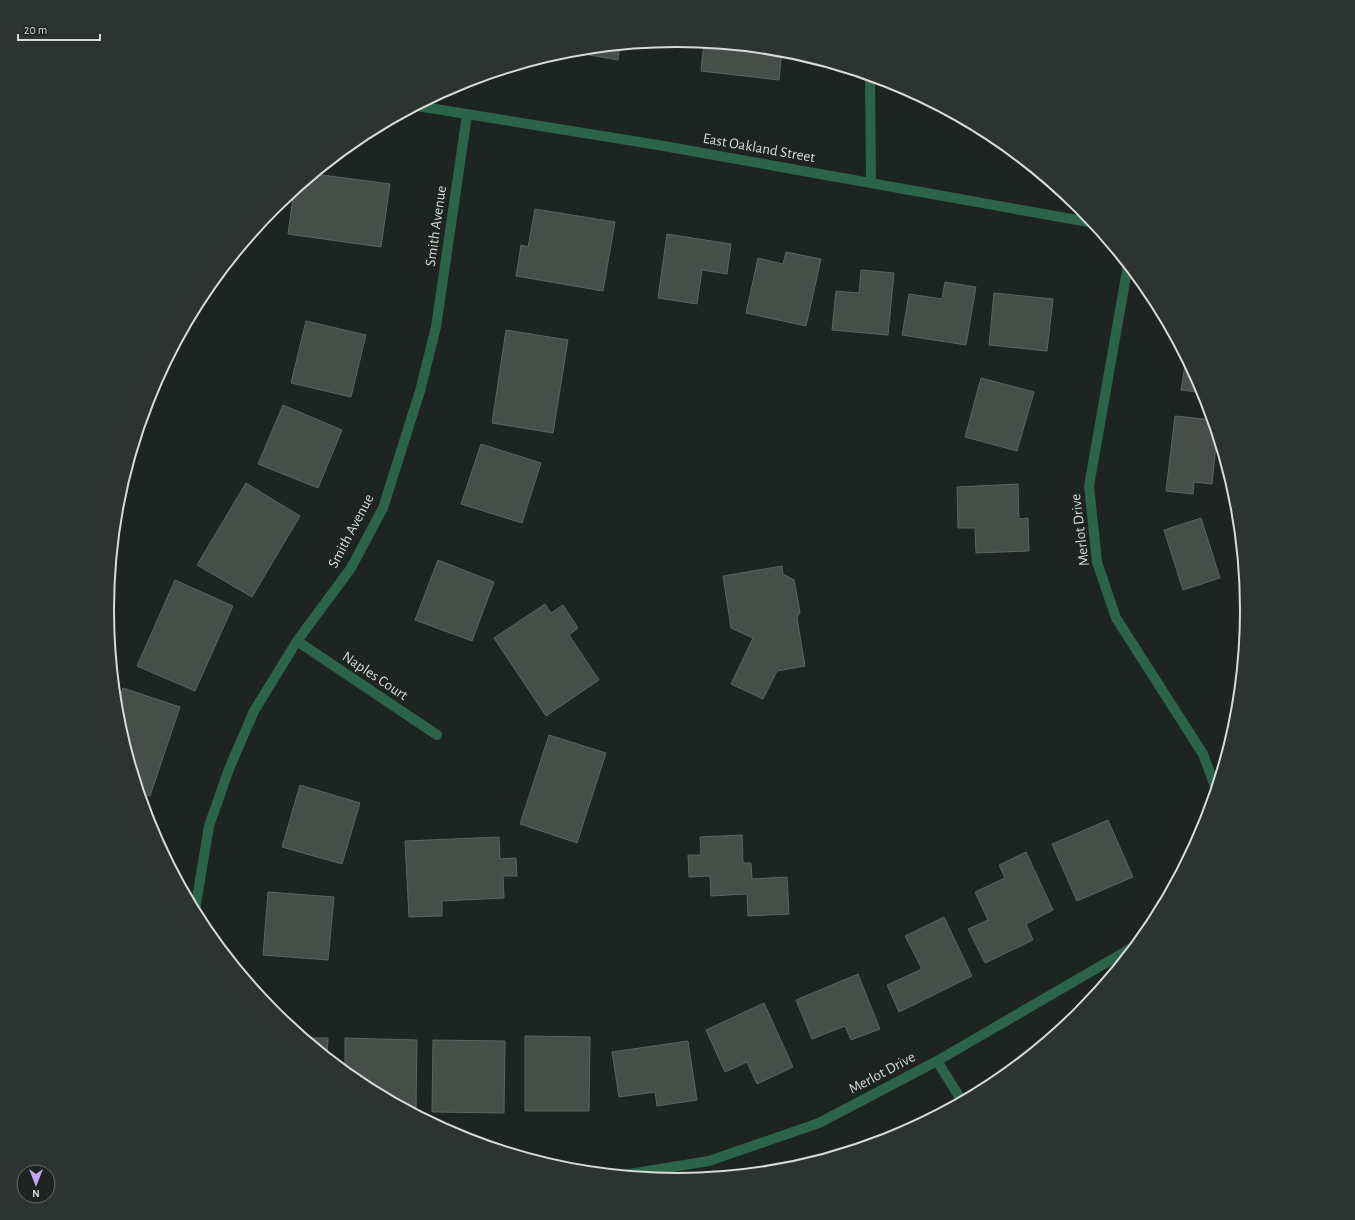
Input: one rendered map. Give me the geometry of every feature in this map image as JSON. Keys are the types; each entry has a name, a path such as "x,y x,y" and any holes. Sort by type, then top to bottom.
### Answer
{"street":[{"path":"870,81 871,182"},
{"name":"East Oakland Street","path":"424,107 658,145 1085,221"},
{"name":"Smith Avenue","path":"196,902 209,826 229,769 254,711 297,641 351,568 383,508 420,391 436,327 467,115"},
{"name":"Merlot Drive","path":"1127,271 1089,486 1097,562 1116,618 1203,754 1213,782"},
{"name":"Naples Court","path":"297,641 437,735"},
{"name":"Merlot Drive","path":"642,1172 710,1161 819,1123 937,1061 1124,953"},
{"path":"937,1061 960,1097"}],"building":[{"path":"703,48 751,52 781,57 779,80 701,71"},
{"path":"619,50 618,60 588,55"},
{"path":"321,175 390,184 381,247 288,234 293,199"},
{"path":"535,209 615,222 603,291 516,276 521,245 528,247"},
{"path":"667,234 731,244 727,274 702,270 697,304 658,298"},
{"path":"786,252 821,259 806,326 746,313 758,258 783,264"},
{"path":"861,270 894,273 888,335 832,330 836,291 859,293"},
{"path":"945,282 976,287 966,345 902,335 909,294 942,299"},
{"path":"994,293 1053,299 1047,351 989,345"},
{"path":"306,321 366,335 351,397 291,383"},
{"path":"506,330 568,340 553,433 492,423"},
{"path":"1185,367 1197,392 1181,390"},
{"path":"981,378 1034,392 1017,451 965,437"},
{"path":"283,405 342,430 318,488 258,464"},
{"path":"1175,416 1207,419 1216,446 1212,484 1194,482 1193,494 1166,491"},
{"path":"481,444 541,463 522,523 461,504"},
{"path":"246,483 300,516 252,597 197,565"},
{"path":"1018,484 1019,519 1028,518 1029,551 976,553 975,528 958,528 957,487"},
{"path":"1201,518 1220,578 1183,590 1164,530"},
{"path":"438,560 494,582 472,641 415,620"},
{"path":"782,566 783,574 794,580 800,612 797,618 805,666 777,671 763,699 731,684 753,638 731,628 723,576"},
{"path":"175,580 233,606 195,691 137,666"},
{"path":"545,604 551,613 563,605 578,628 569,635 599,680 546,716 494,638"},
{"path":"123,688 180,707 150,796 145,795 144,791 125,720 121,694"},
{"path":"549,735 606,753 577,843 520,824"},
{"path":"300,785 360,803 342,864 282,847"},
{"path":"1108,820 1133,877 1077,901 1052,844"},
{"path":"742,835 743,863 751,863 752,879 787,877 789,914 748,916 747,894 711,896 710,876 689,877 688,855 701,855 700,837"},
{"path":"499,837 500,859 516,858 517,876 503,876 504,898 442,901 442,916 409,917 405,841"},
{"path":"1026,852 1053,910 1026,924 1033,940 985,963 968,929 988,920 975,892 1005,878 999,865"},
{"path":"268,892 334,897 328,960 263,955"},
{"path":"944,917 972,976 899,1012 887,985 922,969 905,936"},
{"path":"858,974 880,1029 851,1040 845,1026 812,1039 796,1000"},
{"path":"764,1003 793,1067 757,1084 747,1062 725,1072 706,1030"},
{"path":"525,1036 590,1037 589,1111 525,1111"},
{"path":"312,1038 328,1038 327,1051"},
{"path":"345,1038 417,1040 416,1109 396,1098 345,1064"},
{"path":"433,1040 505,1041 504,1113 432,1112"},
{"path":"688,1041 697,1100 657,1106 655,1092 619,1097 612,1052"}]}
